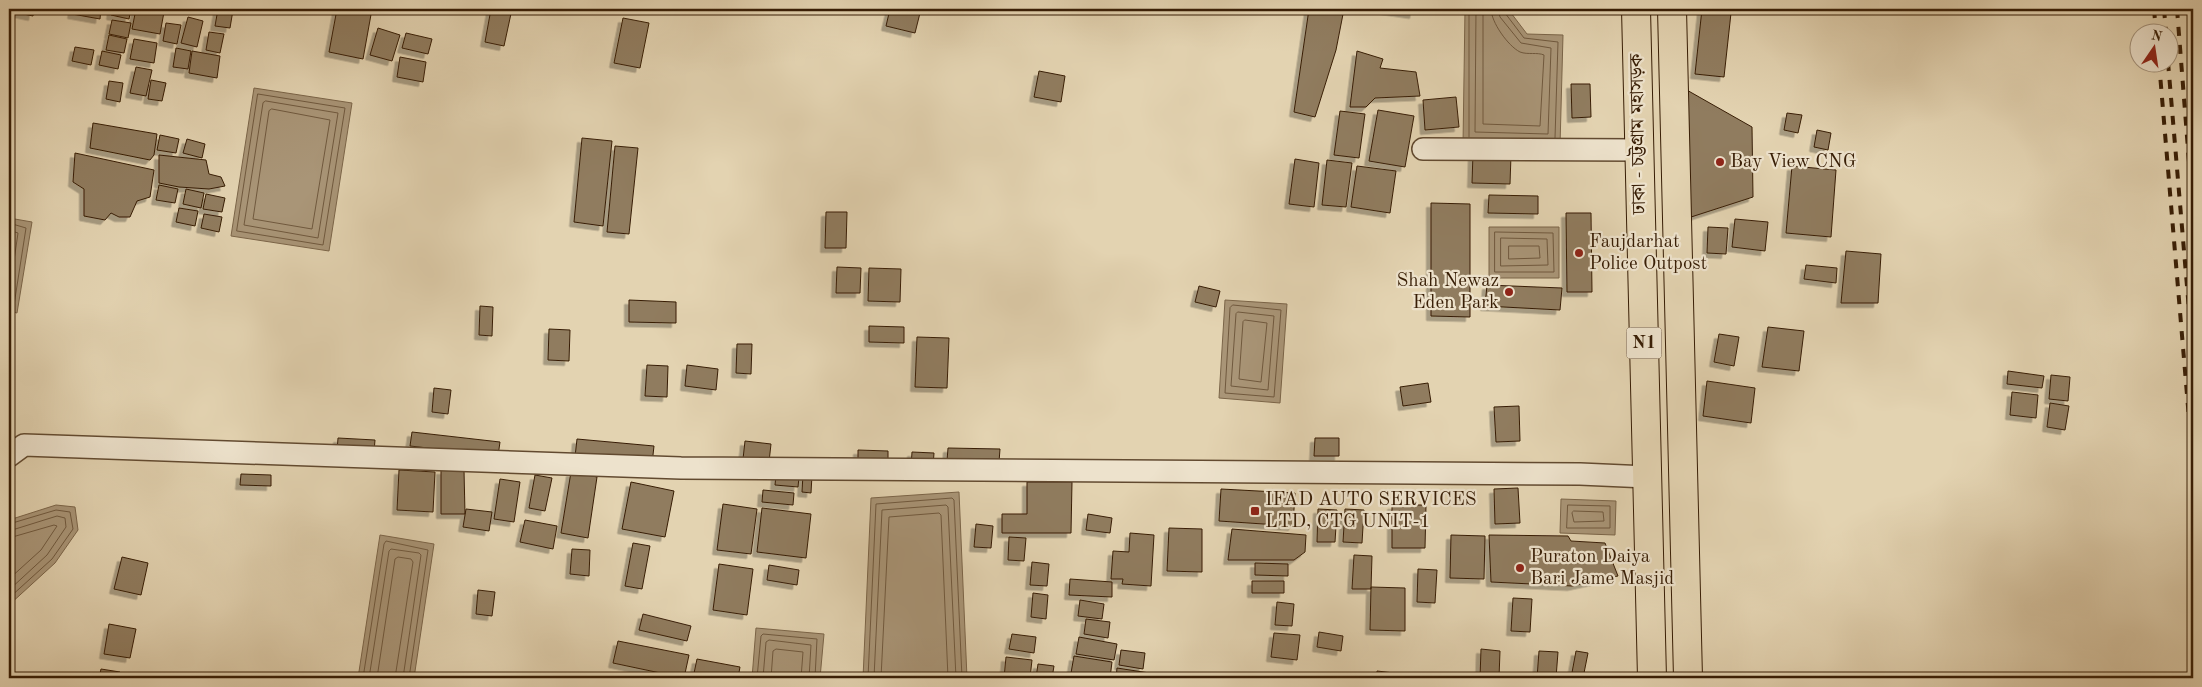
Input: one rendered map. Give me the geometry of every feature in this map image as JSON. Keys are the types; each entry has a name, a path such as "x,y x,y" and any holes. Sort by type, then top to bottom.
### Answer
{"highway":[{"name":"ঢাকা - চট্টগ্রাম মহাসড়ক","path":"1636,9 1652,678"},
{"name":"ঢাকা - চট্টগ্রাম মহাসড়ক","path":"1672,9 1688,678"}],"street":[{"path":"1423,149 1639,150"},
{"path":"14,449 681,468 1580,474 1647,477"}],"water":[{"path":"1465,9 1508,9 1527,34 1563,35 1560,146 1463,144"},
{"path":"254,88 352,103 329,251 231,236"},
{"path":"9,218 32,222 17,313 9,311"},
{"path":"1489,227 1559,227 1559,278 1489,278"},
{"path":"1225,300 1287,304 1280,403 1219,398"},
{"path":"959,492 967,678 863,678 871,498"},
{"path":"1561,499 1616,501 1615,535 1560,533"},
{"path":"56,505 75,507 78,530 55,563 9,605 9,520"},
{"path":"380,535 434,544 414,678 358,678"},
{"path":"756,628 824,634 820,678 752,678"}],"building":[{"path":"15,9 34,9 33,16 14,12"},
{"path":"73,9 101,9 100,19 72,14"},
{"path":"112,9 131,9 129,19 111,15"},
{"path":"136,9 164,12 160,34 132,29"},
{"path":"218,9 233,10 230,28 215,26"},
{"path":"337,9 372,9 363,59 329,52"},
{"path":"491,9 512,9 504,46 485,42"},
{"path":"890,9 920,13 915,33 886,26"},
{"path":"1309,9 1344,9 1336,50 1315,117 1294,112"},
{"path":"1380,9 1415,9 1414,14"},
{"path":"1702,9 1731,13 1724,77 1695,74"},
{"path":"188,17 203,21 197,47 181,43"},
{"path":"623,18 649,23 640,68 614,63"},
{"path":"112,20 131,23 128,38 109,34"},
{"path":"166,23 181,25 177,44 163,41"},
{"path":"378,28 400,35 392,61 370,55"},
{"path":"209,32 224,34 220,53 206,50"},
{"path":"406,33 432,39 428,54 402,48"},
{"path":"109,35 127,39 124,53 106,50"},
{"path":"134,39 157,43 154,63 130,59"},
{"path":"75,47 94,50 91,65 72,61"},
{"path":"176,48 191,51 188,69 173,67"},
{"path":"102,51 121,55 118,69 99,65"},
{"path":"192,51 220,56 217,78 189,73"},
{"path":"1357,51 1383,59 1380,68 1416,72 1420,96 1375,98 1366,107 1350,107"},
{"path":"400,57 426,62 423,82 397,77"},
{"path":"136,67 152,70 146,96 130,93"},
{"path":"1039,71 1065,76 1061,102 1034,97"},
{"path":"151,80 166,83 162,101 148,99"},
{"path":"109,81 123,83 120,102 106,99"},
{"path":"1571,84 1590,84 1591,117 1572,118"},
{"name":"Bay View CNG","path":"1685,89 1752,127 1753,197 1688,218"},
{"path":"1456,97 1459,127 1425,130 1423,100"},
{"path":"1378,110 1414,116 1405,167 1369,161"},
{"path":"1340,111 1365,114 1359,158 1334,155"},
{"path":"1787,113 1802,115 1798,133 1784,130"},
{"path":"93,123 157,134 154,155 150,160 90,148"},
{"path":"1817,130 1831,133 1828,150 1814,147"},
{"path":"160,135 179,139 176,153 157,150"},
{"path":"582,138 612,141 603,226 574,222"},
{"path":"187,139 205,144 202,158 183,153"},
{"path":"615,146 638,148 629,234 607,232"},
{"path":"75,153 154,170 150,197 137,201 130,217 119,217 111,213 105,220 84,216 84,189 73,182"},
{"path":"1473,153 1511,155 1510,184 1472,183"},
{"path":"159,155 206,160 209,174 221,177 225,186 209,189 179,187 159,183"},
{"path":"1295,159 1319,163 1314,207 1289,204"},
{"path":"1327,160 1352,163 1346,207 1322,205"},
{"path":"1357,166 1396,171 1390,213 1351,207"},
{"path":"1792,166 1836,170 1831,237 1786,233"},
{"path":"159,185 178,189 175,203 156,200"},
{"path":"186,189 204,193 201,208 183,204"},
{"path":"206,194 225,198 222,212 203,209"},
{"path":"1489,195 1538,196 1538,214 1488,213"},
{"path":"1431,203 1470,204 1470,317 1431,316"},
{"path":"179,208 198,211 195,226 176,222"},
{"path":"826,212 847,212 846,248 825,248"},
{"name":"Faujdarhat Police Outpost","path":"1566,213 1591,213 1592,292 1567,292"},
{"path":"204,214 222,217 219,232 201,228"},
{"path":"1735,219 1768,222 1765,251 1732,247"},
{"path":"1708,227 1728,228 1726,254 1707,253"},
{"path":"1846,251 1881,254 1878,303 1841,303"},
{"path":"1806,265 1837,268 1836,283 1804,279"},
{"path":"837,267 861,268 860,293 836,293"},
{"path":"869,268 901,269 900,302 868,301"},
{"path":"1487,285 1562,288 1560,310 1485,306"},
{"path":"1199,286 1220,291 1216,307 1195,302"},
{"path":"629,300 676,302 676,323 629,322"},
{"path":"480,306 493,307 492,336 479,335"},
{"path":"869,326 904,327 904,343 869,342"},
{"path":"1768,327 1804,331 1799,371 1762,367"},
{"path":"549,329 570,330 569,361 548,360"},
{"path":"1719,334 1739,337 1734,366 1714,362"},
{"path":"917,337 949,338 947,388 915,387"},
{"path":"737,344 752,344 751,374 736,373"},
{"path":"647,365 668,366 667,397 645,396"},
{"path":"687,365 718,369 716,390 685,386"},
{"path":"2008,371 2044,376 2042,388 2007,384"},
{"path":"2051,375 2070,377 2068,401 2049,399"},
{"path":"1707,381 1755,388 1751,423 1703,416"},
{"path":"1428,383 1431,402 1403,406 1400,387"},
{"path":"434,388 451,390 448,414 432,412"},
{"path":"2012,392 2038,395 2036,418 2010,415"},
{"path":"2050,403 2069,406 2065,430 2047,427"},
{"path":"1519,406 1520,441 1496,442 1494,407"},
{"path":"412,432 500,442 498,456 410,446"},
{"path":"338,438 375,440 374,452 337,451"},
{"path":"1315,438 1339,438 1339,456 1314,456"},
{"path":"577,439 654,446 652,464 575,457"},
{"path":"745,441 771,444 769,462 743,459"},
{"path":"948,448 1000,449 999,462 947,461"},
{"path":"858,450 888,451 888,467 858,466"},
{"path":"912,452 934,453 933,467 911,467"},
{"path":"399,470 435,472 433,512 397,510"},
{"path":"441,470 464,470 465,514 441,514"},
{"path":"571,472 597,477 588,538 561,533"},
{"path":"241,474 271,475 271,486 240,485"},
{"path":"803,474 812,475 811,493 802,492"},
{"path":"535,475 552,478 545,511 529,508"},
{"path":"776,475 799,477 798,487 775,485"},
{"path":"500,479 520,482 514,522 494,519"},
{"path":"631,482 674,491 665,537 622,529"},
{"path":"1027,482 1072,482 1071,533 1002,533 1002,514 1027,514"},
{"path":"1518,488 1520,523 1495,524 1494,489"},
{"path":"1221,489 1295,493 1293,526 1219,521"},
{"path":"763,490 794,493 793,505 762,502"},
{"path":"723,504 757,509 751,554 717,550"},
{"path":"1392,505 1426,505 1425,548 1392,548"},
{"path":"762,508 811,514 806,558 757,552"},
{"path":"466,509 492,512 489,531 463,527"},
{"path":"1318,509 1337,510 1335,542 1317,542"},
{"path":"1345,509 1364,510 1362,543 1343,542"},
{"path":"1088,514 1112,518 1110,533 1086,530"},
{"path":"525,520 557,526 553,549 520,542"},
{"path":"976,524 993,526 991,548 974,547"},
{"path":"1169,528 1202,529 1202,572 1167,571"},
{"path":"1232,529 1306,535 1305,552 1294,560 1228,560"},
{"path":"1130,533 1154,535 1151,586 1122,584 1123,579 1111,579 1113,551 1129,552"},
{"path":"1451,535 1485,536 1484,579 1450,578"},
{"path":"1489,535 1568,536 1571,541 1605,543 1618,576 1572,586 1491,582"},
{"path":"1009,537 1026,538 1024,561 1008,560"},
{"path":"633,543 650,546 642,589 625,586"},
{"path":"572,549 590,550 589,576 570,574"},
{"path":"1354,555 1372,556 1371,589 1352,589"},
{"path":"122,557 148,563 141,595 114,589"},
{"path":"1032,562 1049,564 1047,586 1030,585"},
{"path":"1255,563 1288,564 1288,576 1255,575"},
{"path":"719,564 753,569 747,615 713,610"},
{"path":"769,565 799,570 797,585 767,580"},
{"path":"1418,569 1437,570 1435,603 1417,602"},
{"path":"1070,579 1112,582 1112,597 1069,595"},
{"path":"1252,581 1284,581 1284,593 1252,593"},
{"path":"1371,587 1405,588 1405,631 1370,630"},
{"path":"478,590 495,592 492,616 476,614"},
{"path":"1033,593 1048,595 1046,619 1031,617"},
{"path":"1513,598 1532,599 1530,632 1511,631"},
{"path":"1080,600 1104,604 1102,619 1078,616"},
{"path":"1277,602 1294,604 1292,626 1275,625"},
{"path":"643,614 691,626 687,641 639,630"},
{"path":"1086,619 1110,622 1108,638 1084,634"},
{"path":"109,624 136,629 130,658 104,654"},
{"path":"1319,632 1343,636 1341,651 1317,647"},
{"path":"1274,633 1300,635 1297,660 1271,657"},
{"path":"1012,634 1036,637 1034,653 1009,649"},
{"path":"1079,637 1117,644 1114,660 1076,654"},
{"path":"618,641 689,655 684,678 613,663"},
{"path":"1481,649 1500,651 1499,678 1480,678"},
{"path":"1121,650 1145,653 1143,669 1119,665"},
{"path":"1539,651 1558,652 1556,678 1537,678"},
{"path":"1576,651 1588,653 1583,678 1571,678"},
{"path":"1074,656 1112,662 1110,678 1071,673"},
{"path":"1006,657 1032,660 1030,678 1004,678"},
{"path":"697,659 740,667 738,678 693,678"},
{"path":"1038,664 1054,666 1052,678 1036,678"},
{"path":"1117,668 1156,674 1155,678 1116,678"},
{"path":"101,669 120,672 119,678 99,678"},
{"path":"1377,671 1394,673 1394,678 1377,678"},
{"path":"628,673 670,678 628,678"},
{"path":"1070,675 1088,678 1069,678"}],"railway":[{"path":"2154,9 2155,22"},
{"path":"2164,9 2165,22"},
{"path":"2177,9 2193,213"},
{"path":"2160,72 2193,466"},
{"path":"2169,72 2193,357"}],"place":[{"name":"Bay View CNG","path":"1720,162"},
{"name":"Faujdarhat Police Outpost","path":"1579,253"},
{"name":"Shah Newaz Eden Park","path":"1509,292"},
{"name":"IFAD AUTO SERVICES LTD, CTG UNIT-1","path":"1255,511"},
{"name":"Puraton Daiya Bari Jame Masjid","path":"1520,568"}]}
